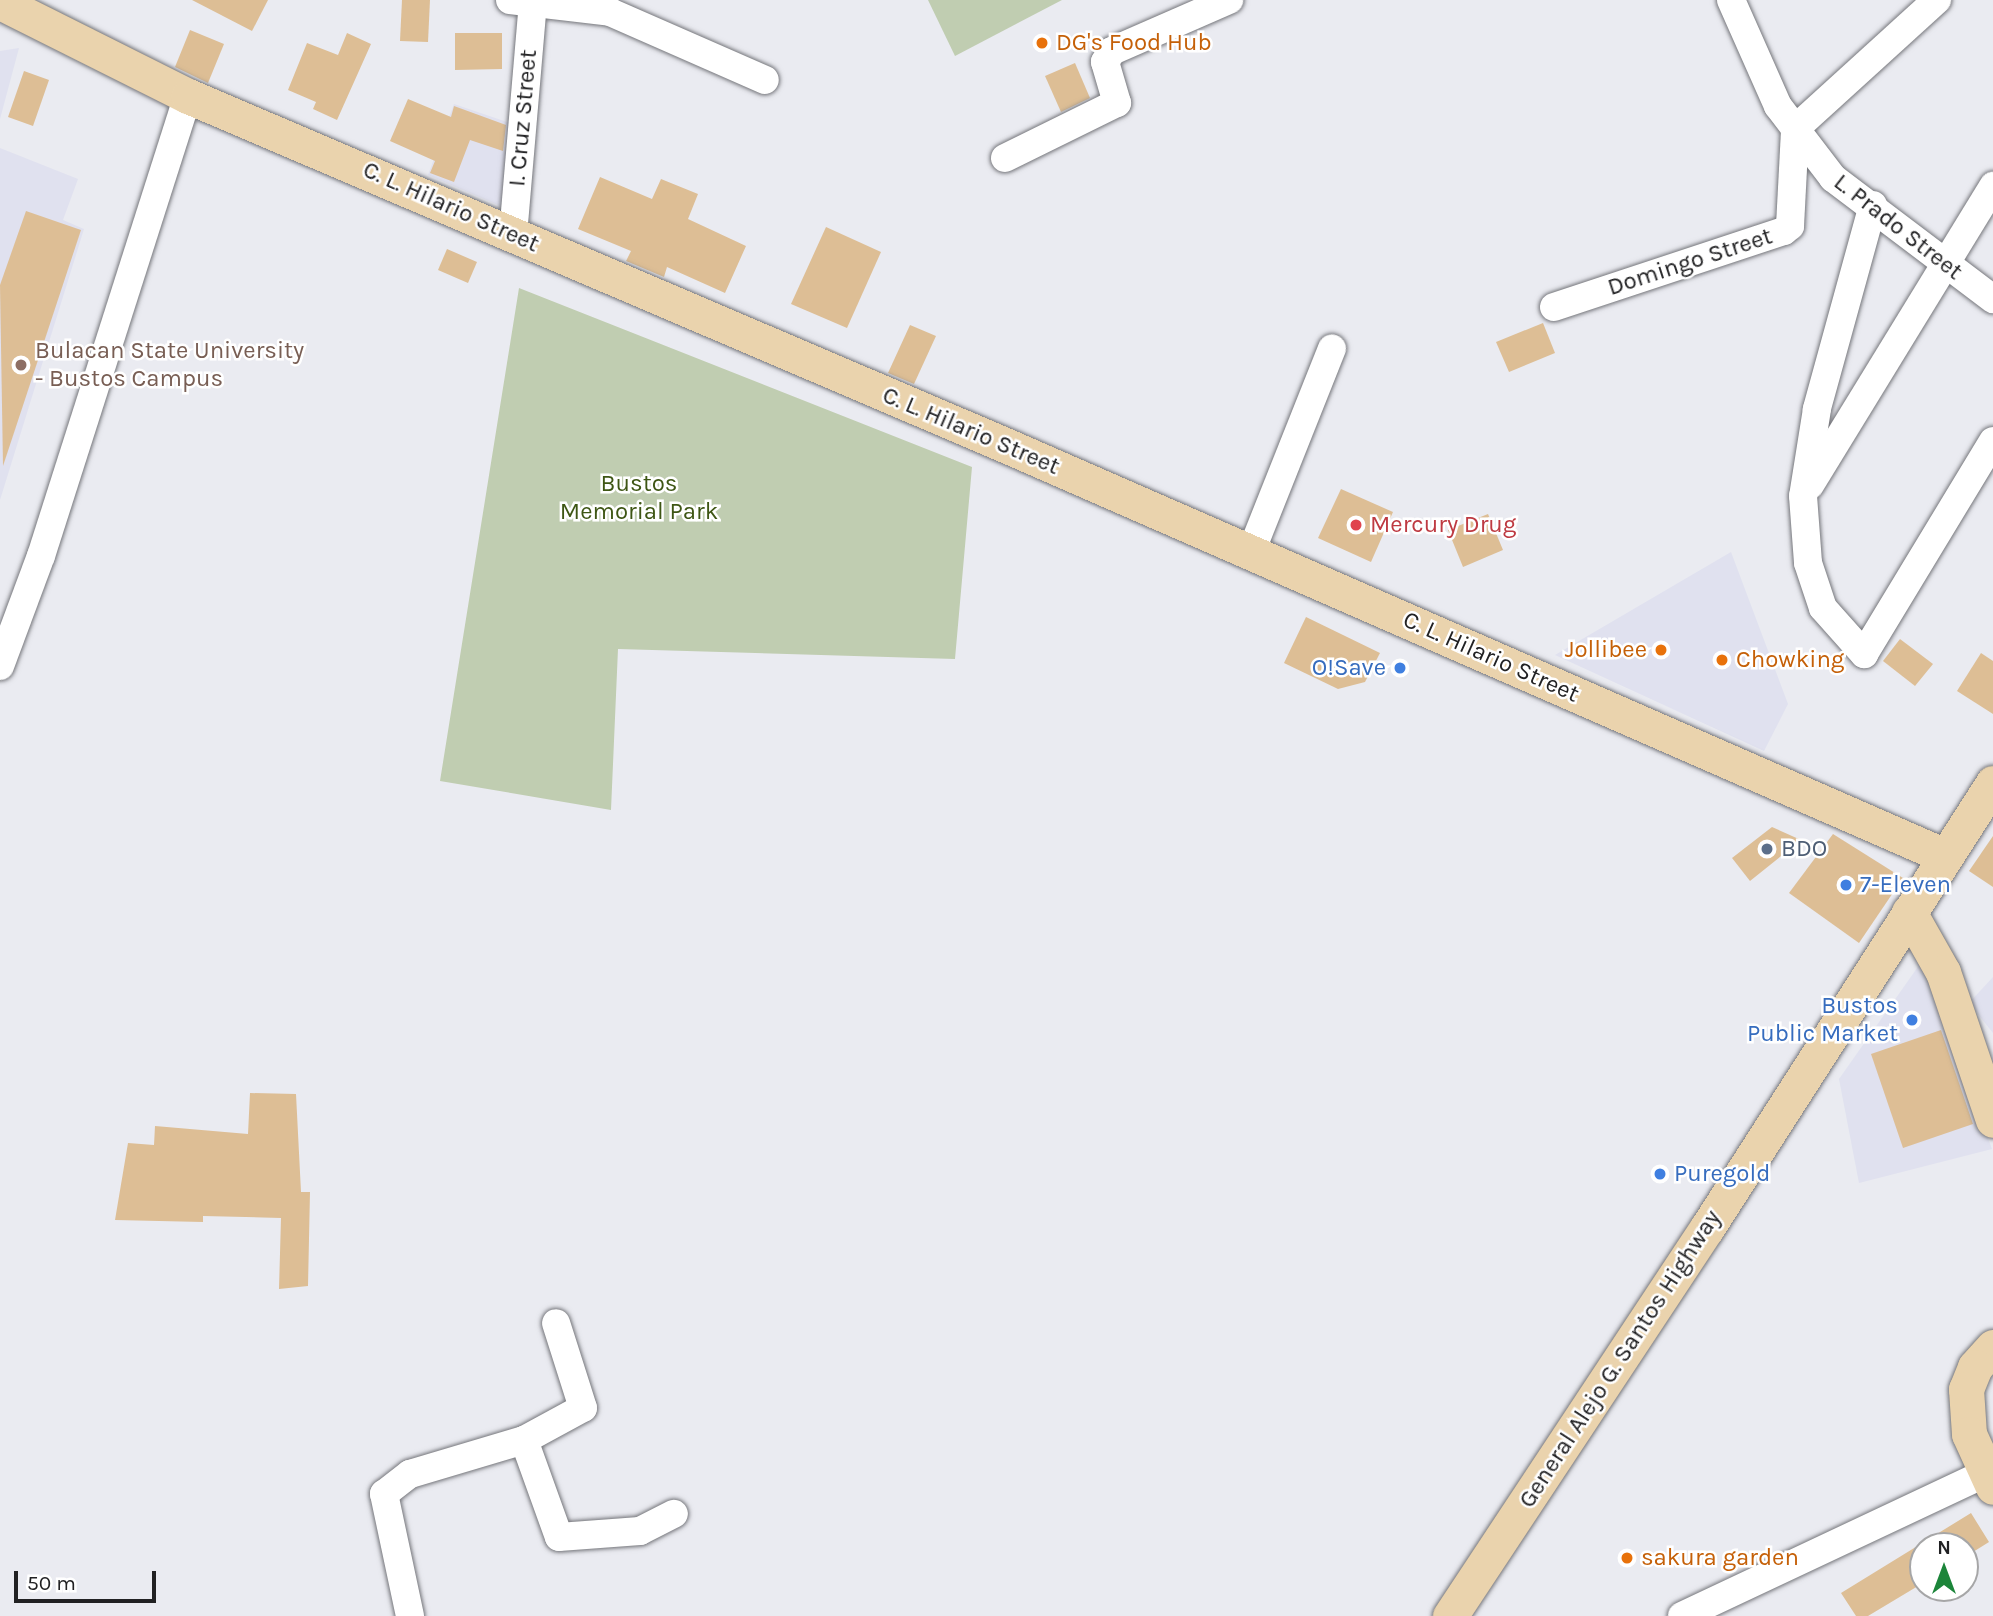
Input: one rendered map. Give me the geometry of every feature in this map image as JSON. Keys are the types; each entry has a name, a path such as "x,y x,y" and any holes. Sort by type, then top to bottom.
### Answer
{"main road":[{"name":"C. L. Hilario Street","path":"1,3 188,96 1251,552 1945,856"},
{"name":"General Alejo G. Santos Highway","path":"1450,1616 1707,1228 1993,783"},
{"path":"1909,912 1943,972 1993,1120"},
{"path":"1989,1480 1969,1434 1966,1389 1975,1367 1993,1348"}],"street":[{"path":"1005,158 1117,103 1105,62 1112,51 1229,0"},
{"name":"L. Prado Street","path":"1731,0 1778,106 1833,178 1873,205 1944,265 1993,299"},
{"path":"1795,129 1937,0"},
{"path":"525,1 610,12 765,80"},
{"name":"I. Cruz Street","path":"513,235 525,1"},
{"path":"0,666 41,556 188,96"},
{"name":"Domingo Street","path":"1554,307 1784,231 1790,226 1795,129"},
{"path":"1803,496 1993,186"},
{"path":"1873,205 1816,409 1803,496 1808,563 1823,608 1864,654 1993,441"},
{"path":"1251,552 1332,348"},
{"path":"410,1616 384,1494 410,1474 524,1440 583,1408 556,1323"},
{"path":"524,1440 559,1537 640,1531 674,1514"},
{"path":"1682,1616 1989,1480"}],"shaded area":[{"path":"19,48 0,119 0,51"},
{"path":"454,104 516,125 505,208 428,175"},
{"name":"Bulacan State University - Bustos Campus","path":"0,148 78,179 63,220 84,229 0,500"},
{"path":"1731,552 1788,704 1764,751 1555,655"},
{"name":"Bustos Public Market","path":"1922,961 1992,1149 1859,1183 1839,1079"},
{"name":"Bustos Public Market","path":"1993,977 1993,1033 1969,1003"}],"green space":[{"path":"928,0 1062,0 955,56"},
{"name":"Bustos Memorial Park","path":"519,288 972,467 955,659 618,649 611,810 440,781"}],"building":[{"path":"192,0 268,0 252,31"},
{"path":"402,0 430,0 428,42 400,41"},
{"path":"190,30 224,44 208,83 175,67"},
{"path":"347,33 371,44 337,120 313,109 316,102 288,90 307,43 338,55"},
{"path":"455,33 502,33 502,69 455,70"},
{"path":"1075,63 1090,98 1061,112 1045,76"},
{"path":"24,71 49,80 33,126 8,117"},
{"path":"408,99 451,117 454,106 506,125 503,151 470,140 454,182 430,173 435,161 390,141"},
{"path":"600,177 652,199 661,179 698,194 688,219 746,246 725,293 667,267 664,277 626,261 631,251 578,229"},
{"name":"Bulacan State University - Bustos Campus","path":"26,211 81,230 3,466 0,285"},
{"path":"826,227 881,252 847,328 791,304"},
{"path":"447,249 477,262 468,283 438,270"},
{"path":"1543,323 1555,353 1509,372 1496,342"},
{"path":"910,325 936,336 914,384 888,373"},
{"name":"Mercury Drug","path":"1341,489 1393,512 1371,562 1318,538"},
{"path":"1488,514 1503,550 1463,567 1448,530"},
{"path":"1306,617 1380,653 1365,682 1338,689 1284,663"},
{"path":"1900,639 1933,664 1915,686 1883,661"},
{"path":"1981,653 1993,661 1993,714 1957,691"},
{"name":"BDO","path":"1772,827 1801,840 1750,881 1732,858"},
{"name":"7-Eleven","path":"1833,834 1903,878 1859,943 1789,893"},
{"path":"1993,836 1993,887 1969,871"},
{"path":"1941,1030 1973,1124 1903,1148 1871,1054"},
{"path":"250,1093 296,1094 301,1192 310,1192 308,1286 279,1289 281,1218 203,1216 203,1222 115,1220 128,1143 154,1145 155,1126 248,1134"},
{"path":"1971,1513 1989,1542 1979,1548 1979,1532 1940,1532"},
{"path":"1909,1551 1909,1591 1868,1616 1856,1616 1841,1593"}],"place":[{"name":"DG's Food Hub","path":"1042,43"},
{"name":"Bulacan State University - Bustos Campus","path":"21,365"},
{"name":"Mercury Drug","path":"1356,525"},
{"name":"Jollibee","path":"1661,650"},
{"name":"Chowking","path":"1722,660"},
{"name":"O!Save","path":"1400,668"},
{"name":"BDO","path":"1767,849"},
{"name":"7-Eleven","path":"1846,885"},
{"name":"Bustos Public Market","path":"1912,1020"},
{"name":"Puregold","path":"1660,1174"},
{"name":"sakura garden","path":"1627,1558"}]}
